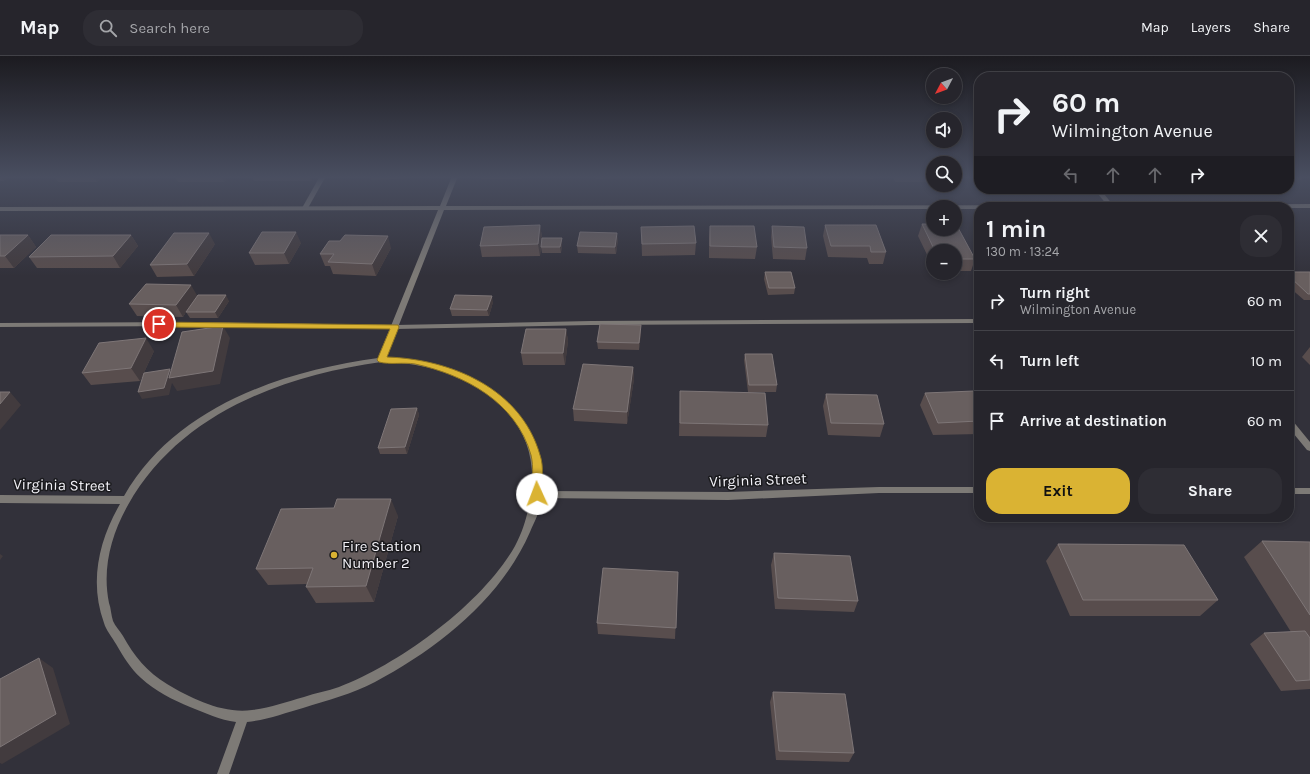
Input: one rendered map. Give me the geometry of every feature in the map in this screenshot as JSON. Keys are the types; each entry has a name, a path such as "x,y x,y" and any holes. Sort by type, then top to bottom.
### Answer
{"street":[{"path":"382,360 443,210"},
{"path":"0,325 191,324 395,327 599,323 974,321"},
{"path":"382,360 413,361 445,369 474,381 504,402 526,430 536,456 537,494 530,525 513,558 477,602 435,638 396,664 342,691 270,713 227,716 181,698 144,673 118,642 105,614 100,579 105,543 124,500 152,464 180,437 211,414 252,393 287,380 342,365 382,360"},
{"path":"1294,428 1310,448"},
{"name":"Virginia Street","path":"537,494 728,496 879,490 974,490"},
{"path":"1294,491 1310,491"},
{"name":"Virginia Street","path":"0,499 124,500"},
{"path":"222,774 244,716"}],"building":[{"path":"922,224 926,224 926,232"},
{"path":"540,225 538,244 480,246 484,227"},
{"path":"825,225 876,225 886,252 871,252 870,246 831,246"},
{"path":"694,226 696,243 642,244 641,227"},
{"path":"710,226 754,226 757,247 710,246"},
{"path":"772,226 804,227 807,248 774,247"},
{"path":"262,232 296,232 284,253 249,253"},
{"path":"580,232 617,233 615,247 577,246"},
{"path":"174,233 209,233 187,264 150,265"},
{"path":"0,235 28,235 5,256 0,256"},
{"path":"51,235 131,235 113,256 29,257"},
{"path":"345,235 388,236 372,264 328,262 334,254 320,254 329,241 340,241"},
{"path":"962,235 974,259 962,259 962,244 932,244 928,236"},
{"path":"542,238 562,238 560,247 541,247"},
{"path":"765,272 791,272 795,288 769,288"},
{"path":"1294,272 1310,272 1310,294 1308,294 1294,281"},
{"path":"146,284 191,285 176,305 129,304"},
{"path":"198,295 226,295 215,312 186,312"},
{"path":"455,295 492,296 487,310 450,309"},
{"path":"600,324 641,325 639,343 597,342"},
{"path":"223,326 213,371 169,378 182,332"},
{"path":"526,329 566,329 563,353 521,353"},
{"path":"146,338 131,368 82,373 99,343"},
{"path":"745,354 772,354 777,385 749,385"},
{"path":"583,364 633,367 627,412 573,409"},
{"path":"170,369 164,388 138,392 144,373"},
{"path":"680,391 765,393 768,425 680,423"},
{"path":"974,391 974,421 938,423 925,393"},
{"path":"0,392 10,392 0,404"},
{"path":"826,394 877,395 884,424 831,423"},
{"path":"417,408 405,447 378,448 391,409"},
{"name":"Fire Station Number 2","path":"337,499 391,499 366,586 306,587 313,568 256,569 281,509 334,508"},
{"path":"1262,541 1310,542 1310,615"},
{"path":"1058,544 1184,545 1218,600 1083,600"},
{"path":"774,553 850,556 858,601 778,598"},
{"path":"603,568 678,572 676,628 597,623"},
{"path":"1305,631 1310,638 1310,680 1296,681 1264,633"},
{"path":"39,658 56,714 0,747 0,679"},
{"path":"773,692 845,694 854,753 779,751"}],"place":[{"name":"Fire Station Number 2","path":"334,555"}],"route":[{"path":"159,324 395,327 382,360 413,361 445,369 474,381 504,402 526,430 536,456 537,494"}]}
